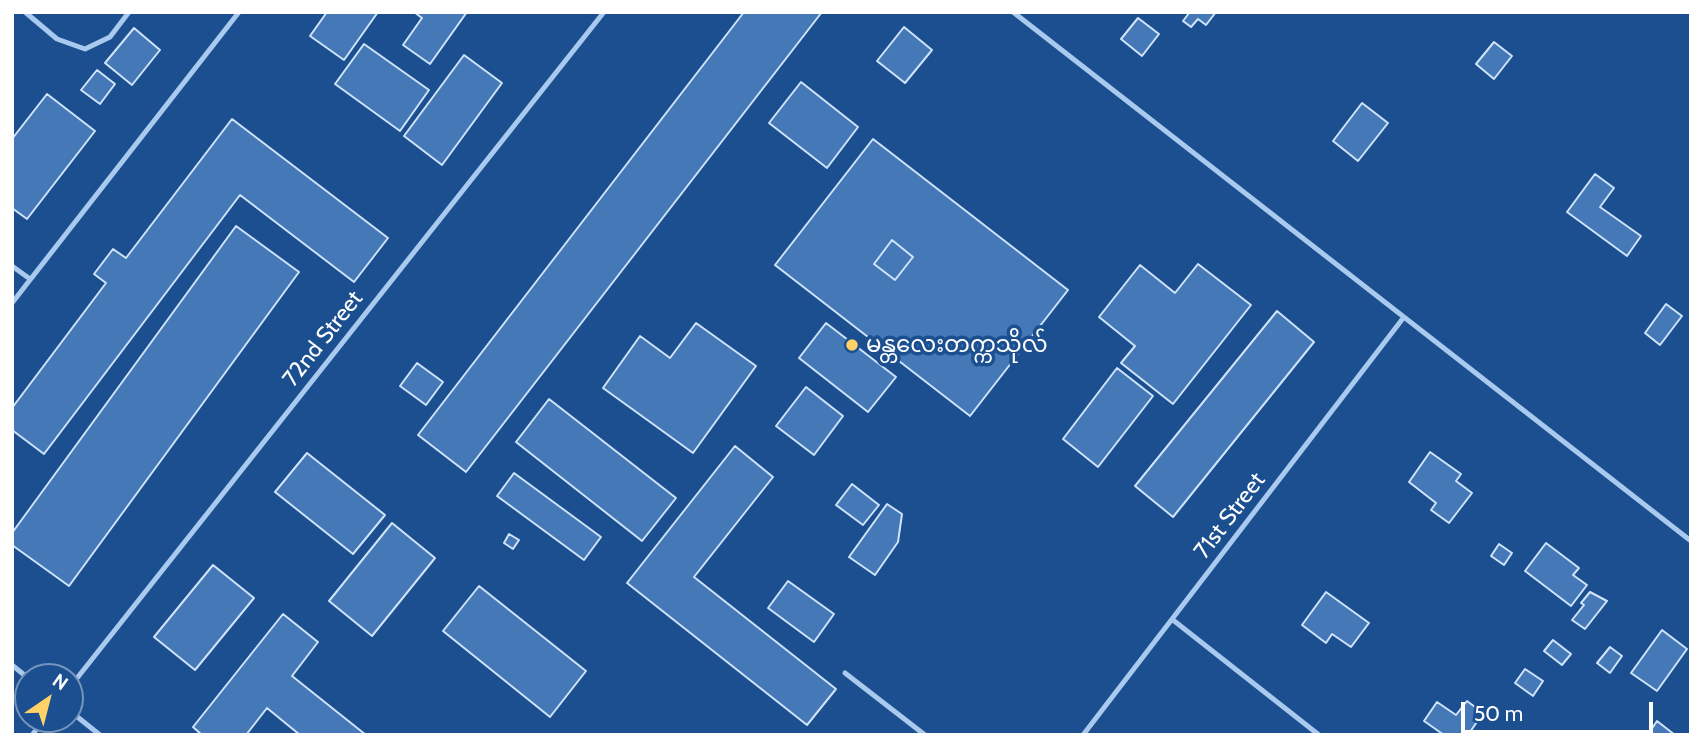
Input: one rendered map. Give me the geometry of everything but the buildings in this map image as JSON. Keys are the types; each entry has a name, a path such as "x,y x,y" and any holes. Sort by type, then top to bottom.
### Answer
{"lane":[{"path":"25,12 57,39 85,49 110,37 129,12"},
{"path":"12,303 239,12"},
{"name":"72nd Street","path":"84,669 604,12"},
{"path":"1013,12 1691,541"},
{"path":"12,266 30,279"},
{"name":"71st Street","path":"1083,735 1404,317"},
{"path":"1172,620 1319,735"},
{"path":"845,673 925,735"},
{"path":"84,722 100,735"}],"place":[{"name":"မန္တလေးတက္ကသိုလ်","path":"852,345"}]}
